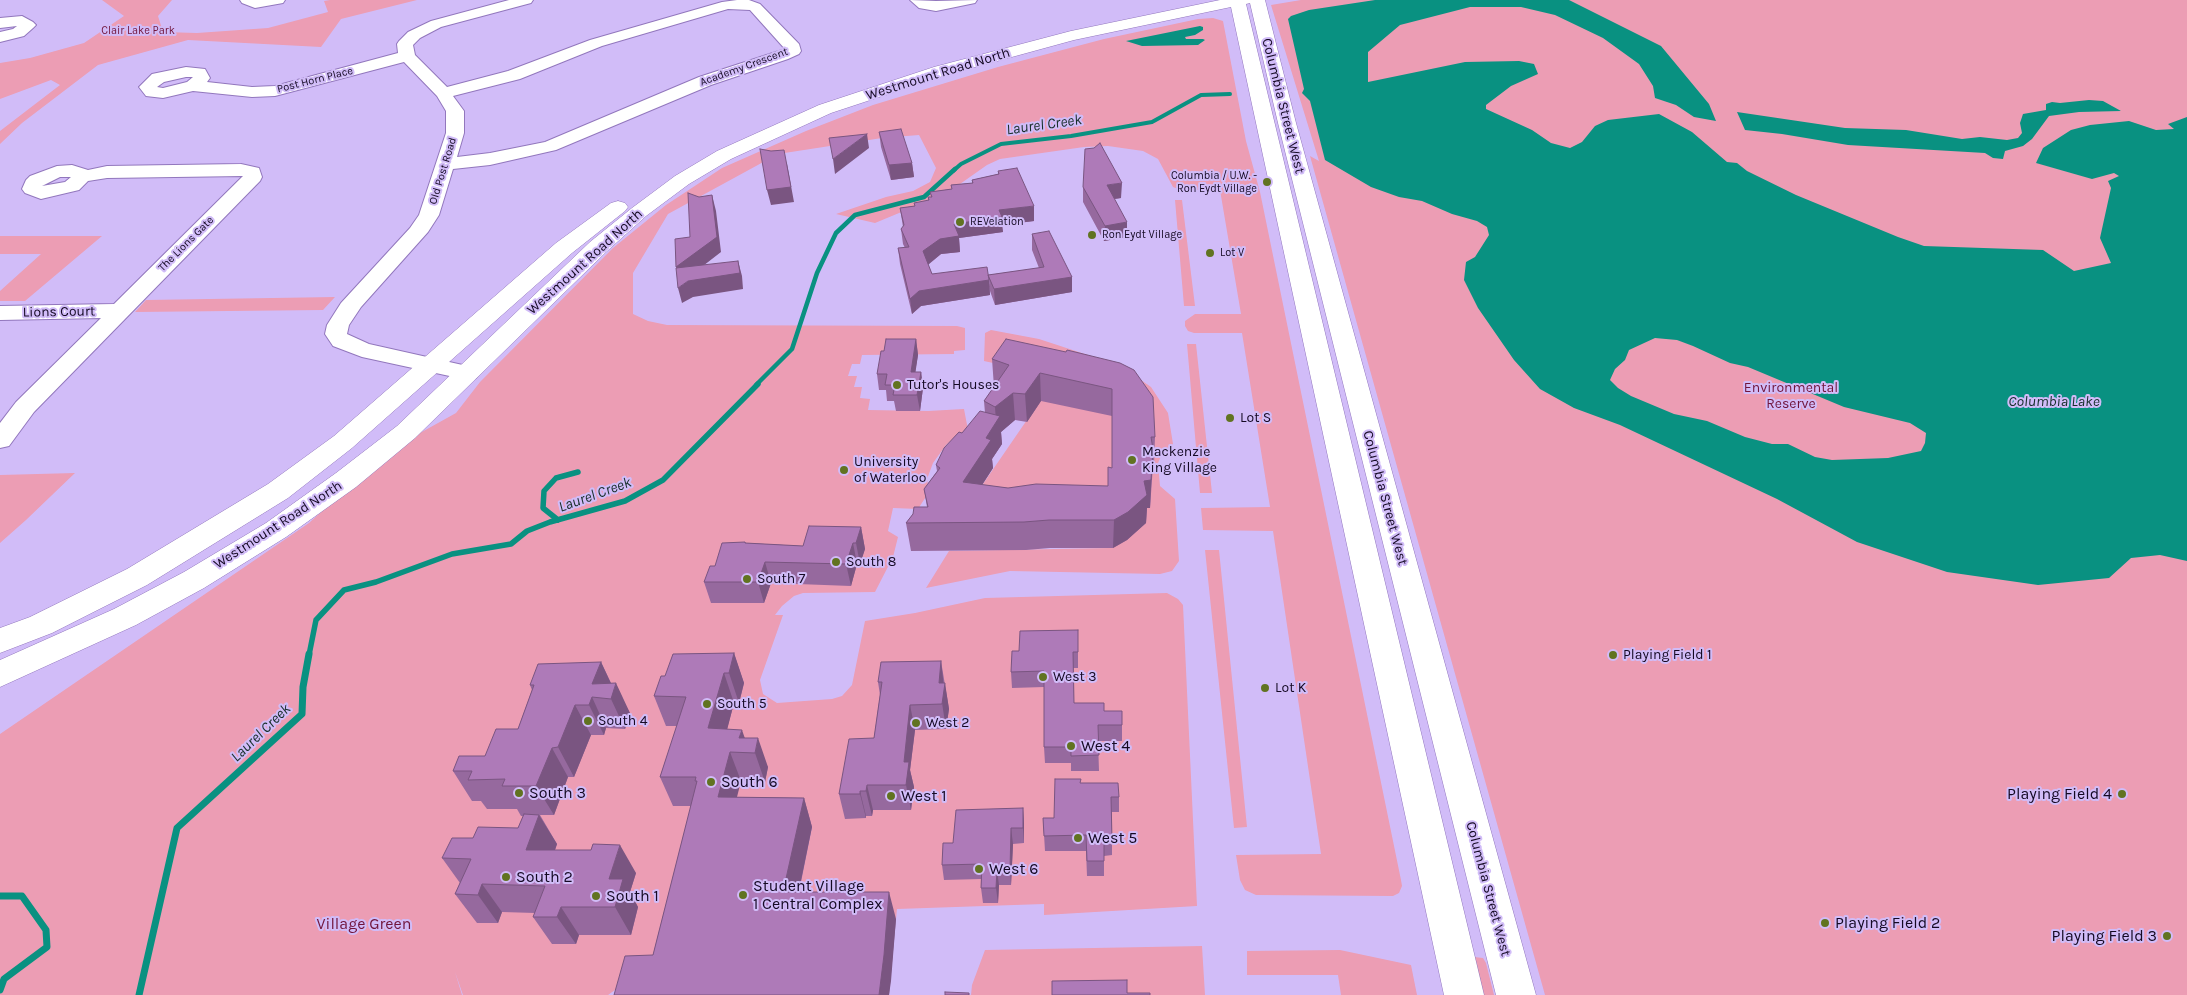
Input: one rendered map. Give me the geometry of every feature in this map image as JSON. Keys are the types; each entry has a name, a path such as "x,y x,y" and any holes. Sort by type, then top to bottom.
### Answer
{"main road":[{"name":"Westmount Road North","path":"0,641 41,625 136,577 278,491 343,442 564,248 619,206 685,163 761,125 824,99 940,61 1032,36 1134,13 1204,0"},
{"name":"Westmount Road North","path":"0,674 125,617 194,580 276,530 346,480 406,432 583,260 639,212 682,180 756,139 825,109 888,86 940,71 1071,36 1244,0"},
{"name":"Columbia Street West","path":"1244,0 1464,995"},
{"name":"Columbia Street West","path":"1244,0 1286,123 1516,995"}],"street":[{"path":"247,0 255,4 278,0"},
{"path":"407,56 405,44 422,30 436,24 526,0"},
{"path":"917,0 924,6 936,6 970,0"},
{"name":"Academy Crescent","path":"443,93 514,75 596,43 727,5 746,4 755,7 793,47 793,51 782,56 705,81 550,146 490,159 446,164"},
{"path":"0,23 22,21 28,25 18,33 0,38"},
{"name":"Post Horn Place","path":"193,86 252,92 275,91 407,56"},
{"name":"Old Post Road","path":"407,56 443,93 455,111 455,133 430,215 418,232 352,302 338,325 336,334 341,341 362,350 428,366 468,373"},
{"name":"The Lions Gate","path":"0,440 24,407 253,177 252,172 241,170 107,172 82,177"},
{"name":"Lions Court","path":"0,313 118,311"}],"green space":[{"name":"Clair Lake Park","path":"102,0 172,0 158,16 163,32 197,33 268,28 328,12 324,1 330,0 417,0 341,19 321,47 188,40 98,65 22,123 0,144 0,131 60,85 51,80 0,99 0,63 30,58 84,43 124,16"},
{"name":"Environmental Reserve","path":"1301,0 2187,0 2187,995 1545,995 1310,156 1319,161 1271,5"},
{"name":"University of Waterloo","path":"1213,18 1223,21 1246,141 1260,192 1401,880 1402,886 1399,893 1393,896 1256,895 1245,890 1240,880 1236,855 1321,854 1273,531 1203,530 1201,508 1270,507 1242,333 1194,333 1188,331 1185,326 1185,321 1195,314 1241,314 1220,190 1181,190 1173,187 1158,159 1143,151 1108,146 1084,147 1000,159 928,201 875,223 836,214 886,197 913,191 930,182 936,168 919,135 882,138 778,154 668,214 633,273 633,314 648,321 667,325 957,326 965,328 965,350 954,351 954,354 862,355 860,364 852,364 848,376 857,376 854,387 862,387 860,398 870,399 868,410 928,411 964,409 968,430 958,435 946,445 933,463 927,479 929,492 918,509 893,508 888,531 898,537 893,557 875,592 803,593 794,596 775,615 783,615 760,680 763,694 777,703 832,699 842,696 852,685 865,621 915,613 985,598 1167,593 1178,599 1183,605 1197,906 1044,915 1044,904 897,909 896,919 793,919 812,827 668,982 622,985 608,995 463,995 455,972 462,995 0,995 0,734 309,523 345,490 420,433 456,413 480,382 613,248 666,205 722,168 806,131 873,105 998,67 1104,39 1198,19"},
{"path":"1175,200 1182,200 1195,306 1184,306"},
{"path":"0,236 102,236 25,301 0,301 0,291 41,254 0,254"},
{"path":"335,297 323,310 135,312 146,300"},
{"path":"991,330 1039,339 1106,361 1131,373 1151,387 1168,413 1173,444 1162,454 1158,463 1160,486 1175,499 1179,561 1172,571 1160,574 1010,571 926,588 949,551 1109,548 1143,509 1150,507 1152,431 1020,369 984,361 985,333"},
{"path":"1187,344 1196,344 1212,493 1200,493"},
{"path":"1042,398 1112,413 1112,474 1118,486 972,500"},
{"path":"75,473 26,520 0,543 0,475"},
{"path":"1205,550 1219,550 1247,827 1234,828"},
{"path":"1202,946 1205,995 971,995 972,985 985,950"},
{"path":"1340,950 1411,965 1417,995 1341,995 1338,975 1247,975 1247,951"},
{"path":"1474,957 1483,958 1486,963 1494,995 1477,995"}],"water":[{"name":"Columbia Lake","path":"1375,0 1569,0 1661,46 1709,104 1716,121 1694,117 1676,105 1655,98 1653,86 1639,64 1603,38 1555,15 1521,7 1470,7 1400,25 1368,52 1368,82 1465,62 1519,61 1534,64 1538,74 1511,86 1486,105 1486,109 1532,130 1551,143 1570,148 1582,142 1595,126 1608,120 1659,114 1692,132 1727,162 1737,163 1747,171 1796,195 1898,237 1924,246 2043,250 2074,271 2111,263 2100,238 2111,188 2108,181 2119,176 2114,173 2092,179 2036,163 2043,148 2071,130 2090,125 2129,121 2156,130 2174,129 2168,124 2187,117 2187,561 2160,555 2131,558 2109,578 2038,585 1947,572 1857,542 1777,499 1620,425 1574,408 1540,389 1514,360 1478,308 1464,280 1466,262 1475,257 1489,235 1487,227 1477,221 1452,214 1422,201 1399,197 1371,187 1325,160 1310,101 1302,93 1304,89 1288,19 1291,16 1309,10","holes":["1655,338 1677,340 1730,363 1748,367 1844,407 1910,423 1926,433 1925,443 1921,451 1888,458 1832,460 1815,457 1788,444 1772,444 1745,437 1707,421 1674,414 1631,396 1618,388 1610,380 1615,369 1625,360 1629,350"]},
{"path":"1200,26 1203,27 1203,30 1195,35 1185,37 1186,39 1205,40 1198,45 1142,46 1126,41"},
{"path":"2103,101 2121,111 2079,112 2049,116 2032,139 2023,146 2005,151 2003,159 1993,158 1985,153 1848,145 1745,130 1737,112 1845,128 1906,130 1962,139 1980,137 2007,140 2018,138 2022,133 2020,123 2023,114 2046,110 2046,104 2052,102"}],"building":[{"path":"901,129 912,163 889,165 879,132"},
{"path":"867,134 833,159 829,138"},
{"path":"1100,143 1122,183 1107,185 1127,222 1105,226 1083,187 1085,149 1094,148"},
{"path":"760,149 771,151 784,150 791,187 767,190"},
{"path":"1017,168 1034,206 999,210 1002,217 954,224 959,236 940,239 923,251 932,274 987,267 989,280 919,291 910,299 898,248 909,247 901,229 904,225 900,208 915,206 914,203 929,200 928,197 932,197 930,192 952,189 951,185 973,183 972,180 999,174 998,171"},
{"path":"688,193 699,197 712,195 717,237 676,267 675,239 690,237"},
{"path":"1049,231 1072,277 994,289 988,275 1044,267 1032,234"},
{"path":"738,261 740,273 688,281 678,288 676,268"},
{"path":"886,339 916,339 911,372 921,372 917,395 893,395 895,385 885,385 887,374 877,374 881,351 884,351"},
{"path":"1006,339 1066,352 1067,350 1120,363 1134,370 1153,397 1155,437 1151,437 1153,449 1151,480 1144,481 1147,495 1128,512 1114,520 906,523 913,514 914,507 928,507 924,489 940,468 936,465 944,448 959,432 962,433 980,411 1000,416 986,438 991,440 963,482 1008,488 1036,484 1108,486 1108,467 1112,468 1112,389 1040,373 1025,394 1013,393 995,407 984,401 1009,365 992,359"},
{"path":"809,526 861,527 846,564 765,562 758,582 704,582 710,566 715,566 722,543 745,542 803,546"},
{"path":"1078,630 1078,652 1073,652 1074,703 1104,703 1104,711 1122,711 1122,725 1098,725 1099,755 1071,756 1071,747 1044,747 1044,671 1011,672 1012,651 1019,651 1020,631"},
{"path":"734,653 729,673 724,673 708,728 742,730 739,738 758,738 755,753 730,752 718,797 804,798 783,892 889,892 879,995 614,995 625,956 653,955 697,781 695,781 696,777 660,777 686,697 654,696 661,676 665,676 673,654"},
{"path":"941,661 939,683 945,683 942,704 910,705 904,762 909,762 906,785 867,785 866,791 860,791 860,794 839,794 849,739 874,738 882,682 878,682 881,662"},
{"path":"601,662 592,684 616,683 611,699 592,697 589,705 575,705 558,747 552,748 536,786 502,786 505,779 468,780 472,771 453,771 459,756 485,756 496,729 518,729 534,685 530,685 538,664"},
{"name":"West 5","path":"1055,779 1081,779 1080,783 1118,783 1119,797 1111,797 1112,840 1104,841 1104,861 1087,861 1086,835 1044,836 1043,818 1054,818"},
{"name":"West 6","path":"1023,808 1023,828 1011,828 1010,870 997,870 996,888 981,888 982,864 942,865 943,843 953,843 956,810"},
{"path":"524,814 539,815 526,850 591,850 593,844 620,845 609,879 623,879 615,907 561,907 557,917 533,917 545,886 482,884 478,895 455,894 471,859 442,858 452,838 473,838 478,827 518,828"},
{"path":"1127,980 1127,993 1150,993 1150,995 1052,995 1052,981"},
{"path":"945,992 969,993 969,995 945,995"}],"waterway":[{"name":"Laurel Creek","path":"953,171 961,164 1001,144 1071,136 1152,122 1201,95 1230,94"},
{"name":"Laurel Creek","path":"756,385 792,349 817,273 836,233 855,215 924,197 955,169"},
{"name":"Laurel Creek","path":"558,520 625,501 663,480 758,384"},
{"path":"558,520 543,508 544,491 556,478 578,472"},
{"name":"Laurel Creek","path":"309,655 316,620 344,590 376,582 452,554 511,544 527,531 558,520"},
{"name":"Laurel Creek","path":"139,995 177,828 302,714 303,687 309,654"},
{"path":"0,896 22,896 46,930 47,947 4,979 0,990"}],"place":[{"name":"Columbia / U.W. - Ron Eydt Village","path":"1267,182"},
{"name":"REVelation","path":"960,222"},
{"name":"Ron Eydt Village","path":"1092,235"},
{"name":"Lot V","path":"1210,253"},
{"name":"Tutor's Houses","path":"897,385"},
{"name":"Lot S","path":"1230,418"},
{"name":"Mackenzie King Village","path":"1132,460"},
{"name":"University of Waterloo","path":"844,470"},
{"name":"South 8","path":"836,562"},
{"name":"South 7","path":"747,579"},
{"name":"Playing Field 1","path":"1613,655"},
{"name":"West 3","path":"1043,677"},
{"name":"Lot K","path":"1265,688"},
{"name":"South 5","path":"707,704"},
{"name":"South 4","path":"588,721"},
{"name":"West 2","path":"916,723"},
{"name":"West 4","path":"1071,746"},
{"name":"South 6","path":"711,782"},
{"name":"South 3","path":"519,793"},
{"name":"Playing Field 4","path":"2122,794"},
{"name":"West 1","path":"891,796"},
{"name":"West 5","path":"1078,838"},
{"name":"West 6","path":"979,869"},
{"name":"South 2","path":"506,877"},
{"name":"Student Village 1 Central Complex","path":"743,895"},
{"name":"South 1","path":"596,896"},
{"name":"Playing Field 2","path":"1825,923"},
{"name":"Playing Field 3","path":"2167,936"}],"park label":[{"name":"Village Green","path":"364,924"}]}
